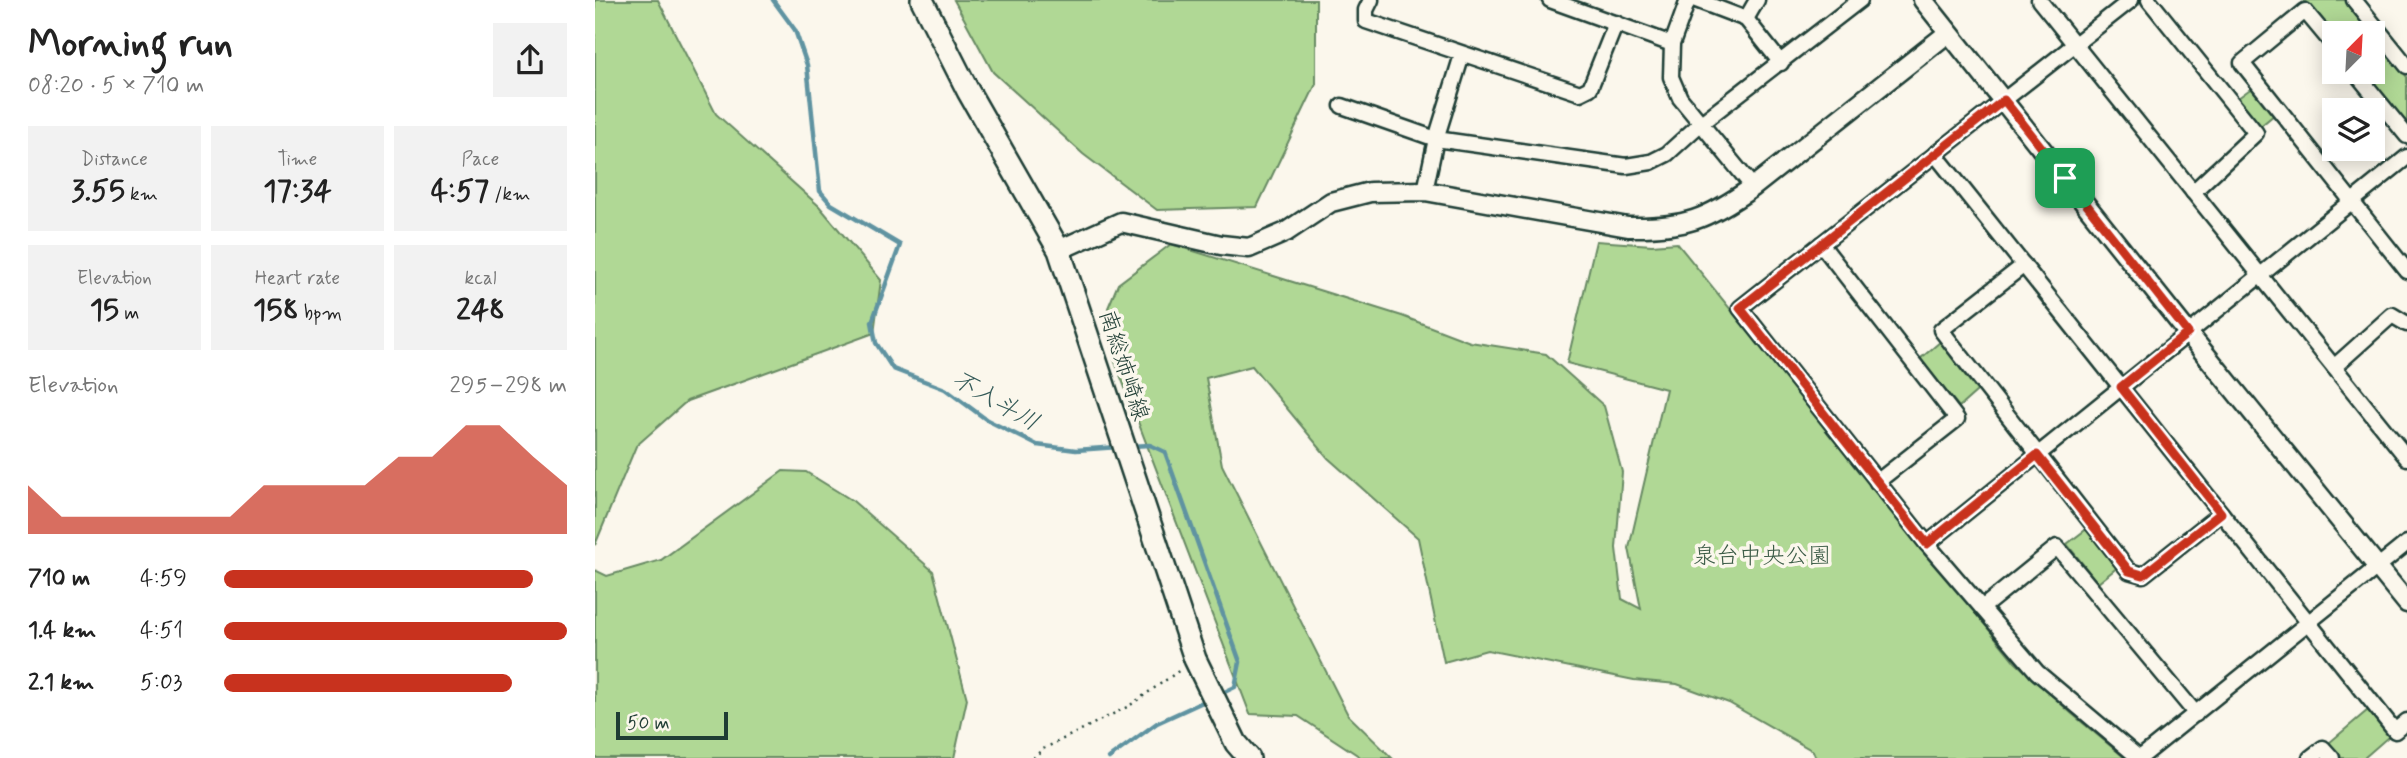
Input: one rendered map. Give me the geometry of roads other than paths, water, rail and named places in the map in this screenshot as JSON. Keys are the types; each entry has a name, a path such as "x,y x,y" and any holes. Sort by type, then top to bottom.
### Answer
{"main road":[{"name":"南総姉崎線","path":"922,0 968,91 1059,250 1195,659 1236,744 1249,758"}],"street":[{"path":"1371,0 1366,10 1366,21 1580,93 1590,88 1616,23"},
{"path":"1550,0 1672,44"},
{"path":"1688,0 1672,44 1671,77 1680,98 1753,187"},
{"path":"1696,0 1746,19 1781,63"},
{"path":"1746,19 1757,0"},
{"path":"1342,106 1436,139 1626,166 1651,162 1667,154 1700,124 1860,0"},
{"path":"1923,0 2407,603"},
{"path":"2039,0 2407,458"},
{"path":"2131,0 1740,308 1927,544 2037,672 2140,758 2407,543"},
{"path":"2149,0 2256,133 2193,192"},
{"path":"2354,0 2407,66"},
{"path":"2322,31 2305,11 2242,63 2407,271"},
{"path":"1059,250 1121,222 1221,245 1249,248 1286,232 1331,202 1370,192 1425,191 1628,227 1661,227 1688,223 1721,209 1753,187 1948,33"},
{"path":"1425,191 1436,139 1462,55"},
{"path":"2365,84 2407,136"},
{"path":"1935,154 2395,731 2407,721"},
{"path":"1927,544 2407,156"},
{"path":"1821,244 1957,419 1877,481"},
{"path":"2024,265 1941,330 2129,571 2143,575 2221,513"},
{"path":"2334,367 2392,315 2407,324"},
{"path":"1982,608 2057,547 2196,713"},
{"path":"2311,758 2323,748 2332,758"}],"waterway":[{"name":"不入斗川","path":"773,0 795,30 807,65 820,191 831,204 900,245 872,322 876,343 893,369 945,389 987,420 1037,445 1076,450 1118,447"},
{"name":"不入斗川","path":"1131,446 1150,445 1165,452 1240,662 1235,687 1218,695"},
{"name":"不入斗川","path":"1109,758 1157,723 1207,700"}],"park label":[{"name":"泉台中央公園","path":"1762,555"}]}
